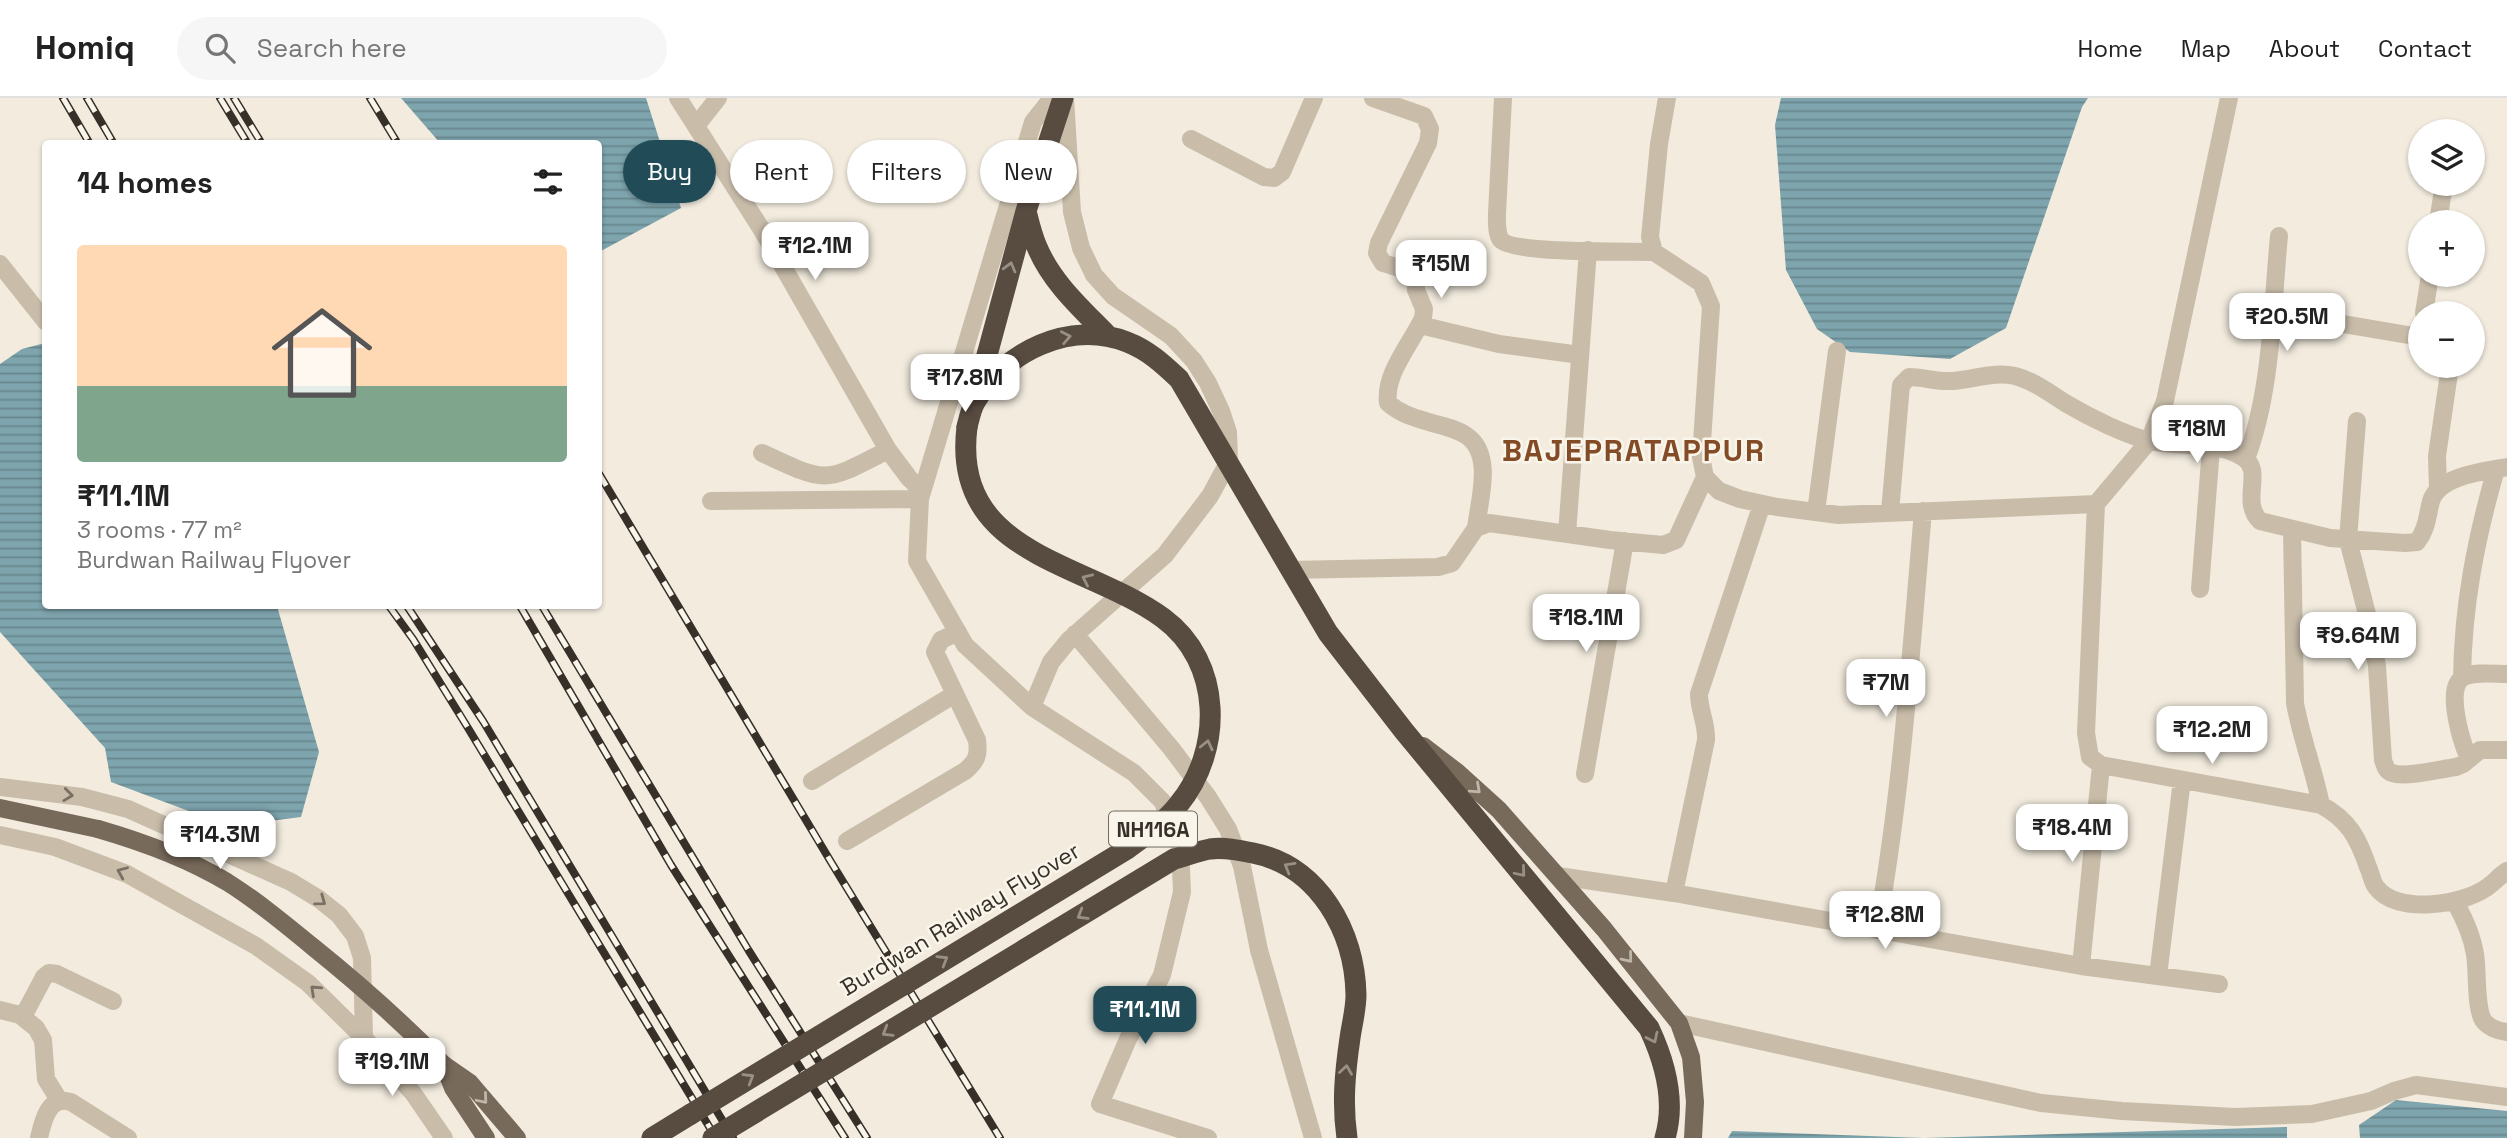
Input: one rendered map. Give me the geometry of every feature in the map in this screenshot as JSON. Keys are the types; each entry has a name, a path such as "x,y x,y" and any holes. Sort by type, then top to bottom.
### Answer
{"highway":[{"name":"NH116A","path":"974,404 1026,211 1064,98"},
{"name":"NH116A","path":"1026,211 1037,248 1050,270 1068,295 1108,336"},
{"name":"NH116A","path":"974,404 997,373 1013,360 1035,346 1077,335 1108,336 1143,349 1179,379 1290,570 1328,633 1353,668 1649,1028 1661,1054 1668,1089 1668,1126 1665,1138"},
{"name":"Burdwan Railway Flyover","path":"652,1138 1127,849 1179,805 1197,777 1208,747 1212,719 1206,682 1184,638 1164,619 1132,600 1034,554 986,516 974,493 964,445 974,404"},
{"name":"NH116A","path":"713,1138 1174,859 1212,849 1267,855 1296,870 1318,890 1340,922 1354,961 1356,998 1344,1084 1343,1111 1347,1138"}],"main road":[{"path":"1404,731 1476,788 1499,810 1604,929 1679,1023 1690,1057 1695,1102 1693,1138"},
{"path":"0,808 98,829 143,842 226,882 278,919 386,1006 444,1065 470,1083 517,1138"},
{"path":"444,1065 453,1088 486,1138"}],"street":[{"path":"678,98 762,230 888,450 921,495"},
{"path":"696,126 718,98"},
{"path":"1052,98 1034,122 921,495 917,561 965,645 1032,706 1134,773 1163,802 1180,847 1182,892 1175,927 1162,975 1128,1038 1100,1104 1208,1138"},
{"path":"1032,706 1051,662 1075,635 1165,555 1210,496 1229,461 1228,432 1221,411 1194,361 1171,336 1113,296 1094,275 1081,248 1072,212 1064,98"},
{"path":"1191,139 1264,177 1274,178 1282,172 1314,98"},
{"path":"1290,570 1445,565 1452,563 1460,554 1476,528 1483,472 1481,453 1469,437 1453,429 1400,413 1388,403 1387,392 1391,378 1420,325 1424,309 1416,290 1415,273 1383,263 1377,253 1379,243 1428,143 1430,129 1424,116 1373,98"},
{"path":"1503,98 1497,213 1497,229 1502,240 1513,246 1654,252 1701,283 1711,306 1701,457 1705,477 1719,491 1740,499 1839,515 2096,503"},
{"path":"1654,252 1650,237 1659,144 1667,98"},
{"path":"2229,98 2165,401 2150,441 2096,503 2086,733 2090,757 2101,765 2321,805 2336,813 2357,837 2376,887 2388,896 2412,905 2455,902 2487,888 2507,871"},
{"path":"2246,459 2259,414 2279,236"},
{"path":"1567,534 1588,250"},
{"path":"0,264 42,317"},
{"path":"2272,312 2408,335"},
{"path":"1420,325 1499,344 1580,355"},
{"path":"1816,512 1837,351"},
{"path":"1890,512 1901,385 1909,377 1950,382 1999,375 2015,376 2088,417 2150,441 2229,451 2246,459 2251,467 2253,479 2250,502 2253,514 2260,522 2330,538 2417,542 2425,532 2432,498 2438,488 2447,482 2502,468"},
{"path":"2438,488 2437,456 2447,378"},
{"path":"2357,421 2348,540 2377,666 2382,760 2385,768 2391,773 2401,775 2456,767 2480,750 2507,750"},
{"path":"2200,589 2211,448"},
{"path":"762,453 810,475 827,477 844,473 888,450"},
{"path":"2469,759 2456,719 2456,691 2462,678 2463,641 2479,530 2502,468"},
{"path":"1476,528 1489,523 1663,545 1676,540 1705,477"},
{"path":"712,500 921,495"},
{"path":"1674,893 1706,740 1706,726 1699,708 1699,694 1762,503"},
{"path":"1877,930 1891,850 1903,754 1923,511"},
{"path":"2292,530 2295,703 2321,805"},
{"path":"1585,774 1625,541"},
{"path":"847,841 975,763 979,753 977,740 935,652 941,640 958,632"},
{"path":"1075,635 1171,748 1228,829 1241,866 1259,950 1313,1138"},
{"path":"2462,678 2470,675 2507,674"},
{"path":"812,781 955,694"},
{"path":"2081,966 2101,765"},
{"path":"2158,976 2182,780"},
{"path":"0,787 82,797 128,809 291,882 319,899 339,915 355,936 362,958 365,1038"},
{"path":"0,835 55,847 127,874 256,946 308,983 365,1038 413,1093 444,1138"},
{"path":"1558,876 1674,893 2081,966 2219,984"},
{"path":"2455,902 2467,923 2475,952 2479,1011 2485,1024 2507,1032"},
{"path":"20,1015 26,1011 44,977 49,973 57,974 113,1001"},
{"path":"0,1010 20,1015 36,1028 43,1041 46,1079 59,1100 71,1102 128,1138"},
{"path":"1679,1023 2055,1105 2235,1117 2312,1114 2371,1101 2416,1085 2507,1097"},
{"path":"39,1138 50,1109 59,1100"}],"water":[{"path":"401,98 646,98 659,140 623,140 623,203 679,203 681,208 602,250 602,140 437,140"},
{"path":"1781,98 2088,98 2082,107 2006,328 1950,359 1850,352 1817,329 1786,270 1775,125"},
{"path":"42,344 42,609 278,609 319,752 301,817 229,826 111,782 105,748 0,632 0,364 22,349"},
{"path":"2396,1100 2507,1111 2507,1138 2360,1138 2359,1125"},
{"path":"2287,1127 2287,1138 1924,1138"},
{"path":"1732,1131 1924,1138 1728,1138"}],"railway":[{"path":"63,98 88,140"},
{"path":"87,98 112,140"},
{"path":"220,98 246,140"},
{"path":"234,98 260,140"},
{"path":"370,98 396,140"},
{"path":"602,479 1000,1138"},
{"path":"391,609 468,728 716,1138"},
{"path":"409,609 483,721 733,1138"},
{"path":"522,609 671,865 845,1138"},
{"path":"544,609 749,951 867,1138"}],"district":[{"name":"BAJEPRATAPPUR","path":"1634,450"}]}
